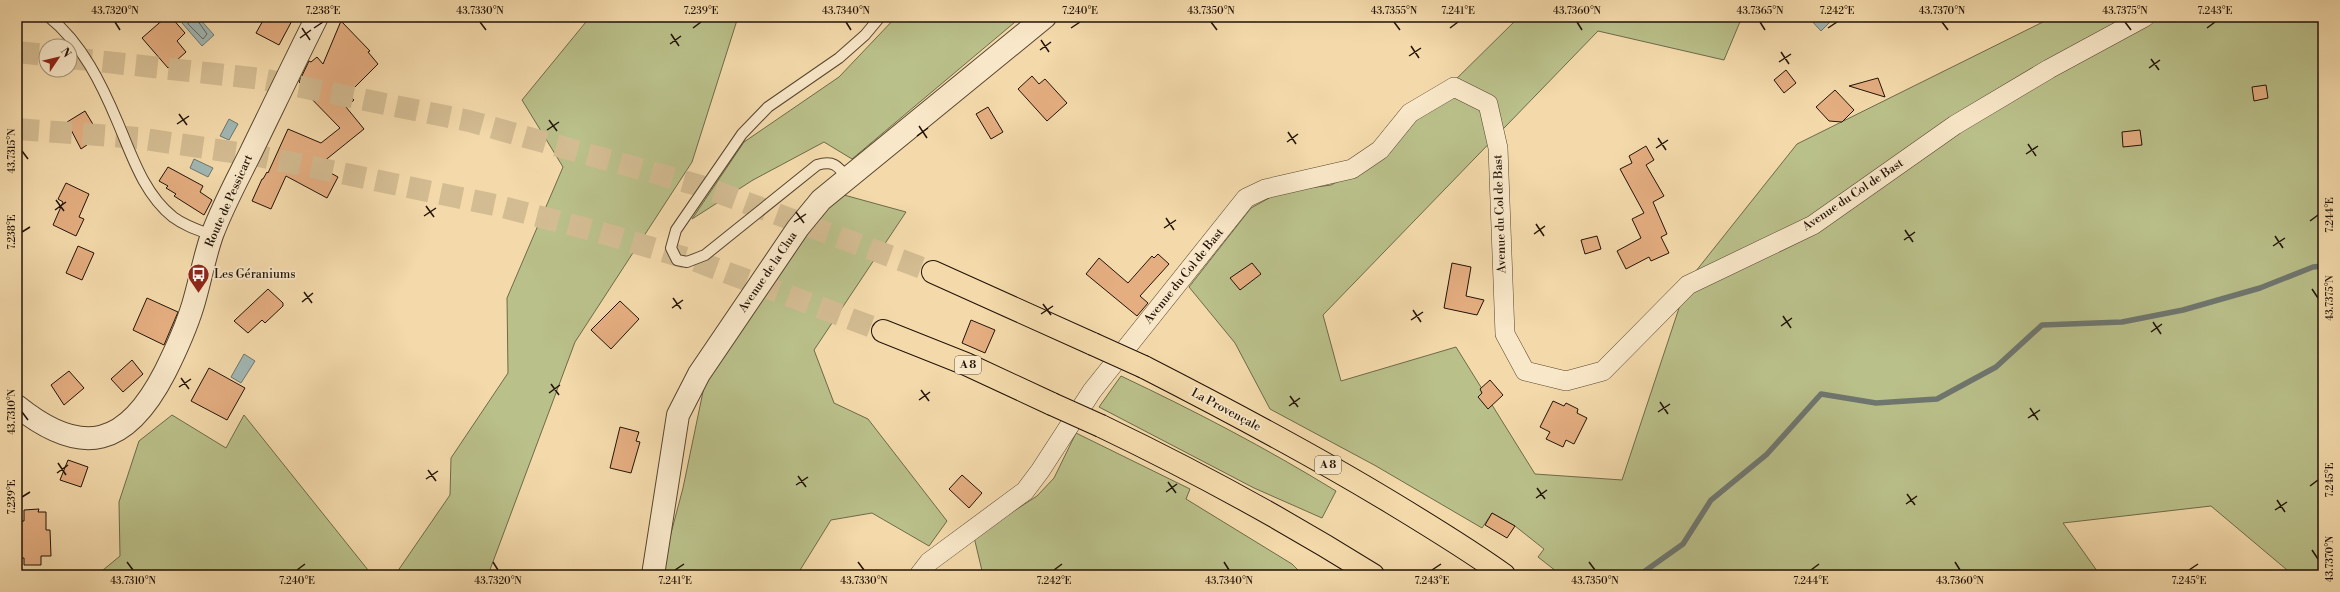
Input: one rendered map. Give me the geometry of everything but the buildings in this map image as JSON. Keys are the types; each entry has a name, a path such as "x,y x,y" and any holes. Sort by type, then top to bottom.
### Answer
{"highway":[{"name":"La Provençale","path":"933,272 1144,367 1257,426 1336,469 1427,524 1504,575"},
{"name":"A 8","path":"882,331 966,364 1102,426 1173,461 1260,508 1373,575"}],"street":[{"name":"Route de Pessicart","path":"17,406 57,433 83,439 104,437 127,425 152,395 178,345 193,304 212,235 231,191 317,17"},
{"name":"Avenue de la Clua","path":"653,575 678,414 699,374 798,228 821,200 1045,17"},
{"name":"Avenue du Col de Bast","path":"919,575 929,562 1025,491 1040,471 1092,391 1246,198 1265,189 1352,169 1380,150 1410,113 1454,87 1488,104 1498,148 1505,334 1525,371 1566,381 1603,371 1688,285 1813,225 1955,125 2049,69 2145,17"}],"lane":[{"path":"49,17 64,29 97,80 141,177 158,202 172,217 186,226 212,235"},
{"path":"848,179 839,166 834,163 827,162 817,166 704,255 687,262 677,260 671,248 676,230 742,134 768,107 839,58 865,35 880,17"}],"green space":[{"path":"590,17 738,17 692,162 575,342 488,575 395,575 450,495 451,458 508,373 507,298 563,167 522,100"},
{"path":"896,17 1021,17 852,159 824,142 753,180 692,219 744,142 839,77"},
{"path":"1519,17 1742,17 1724,60 1598,31 1323,315 1341,381 1456,347 1535,474 1622,480 1688,281 1797,144 2053,17 2323,17 2323,575 2293,575 2211,506 2063,523 2100,575 1561,575 1538,557 1544,549 1515,526 1492,513 1482,528 1376,466 1270,409 1235,343 1189,287 1251,208 1280,192 1331,185 1368,166"},
{"path":"844,195 906,212 814,350 834,403 868,419 947,521 929,546 872,513 831,520 797,575 660,575 683,488 705,382 821,210"},
{"path":"1121,376 1230,430 1336,491 1322,518 1254,488 1099,407"},
{"path":"172,415 226,448 244,415 372,575 97,575 120,556 119,502 139,441"},
{"path":"1076,433 1190,489 1186,499 1292,564 1303,575 983,575 974,537 1037,496 1054,478"}],"water":[{"path":"188,17 198,17 214,35 202,46 182,23"},
{"path":"1808,17 1825,17 1830,22 1821,31"},
{"path":"229,119 238,124 229,140 220,136"},
{"path":"194,159 213,168 208,177 190,168"},
{"path":"244,354 255,361 241,383 231,377"}],"waterway":[{"path":"1645,571 1683,544 1711,500 1767,454 1821,394 1876,403 1937,399 1996,367 2042,325 2122,322 2183,310 2260,288 2313,267 2323,266"}],"tunnel":[{"path":"17,52 38,54"},
{"path":"78,59 262,79 469,121 701,186 933,272"},
{"path":"17,129 138,138 259,156 495,205 599,232 696,261 883,331"}],"place":[{"name":"Les Géraniums","path":"198,294"}]}
